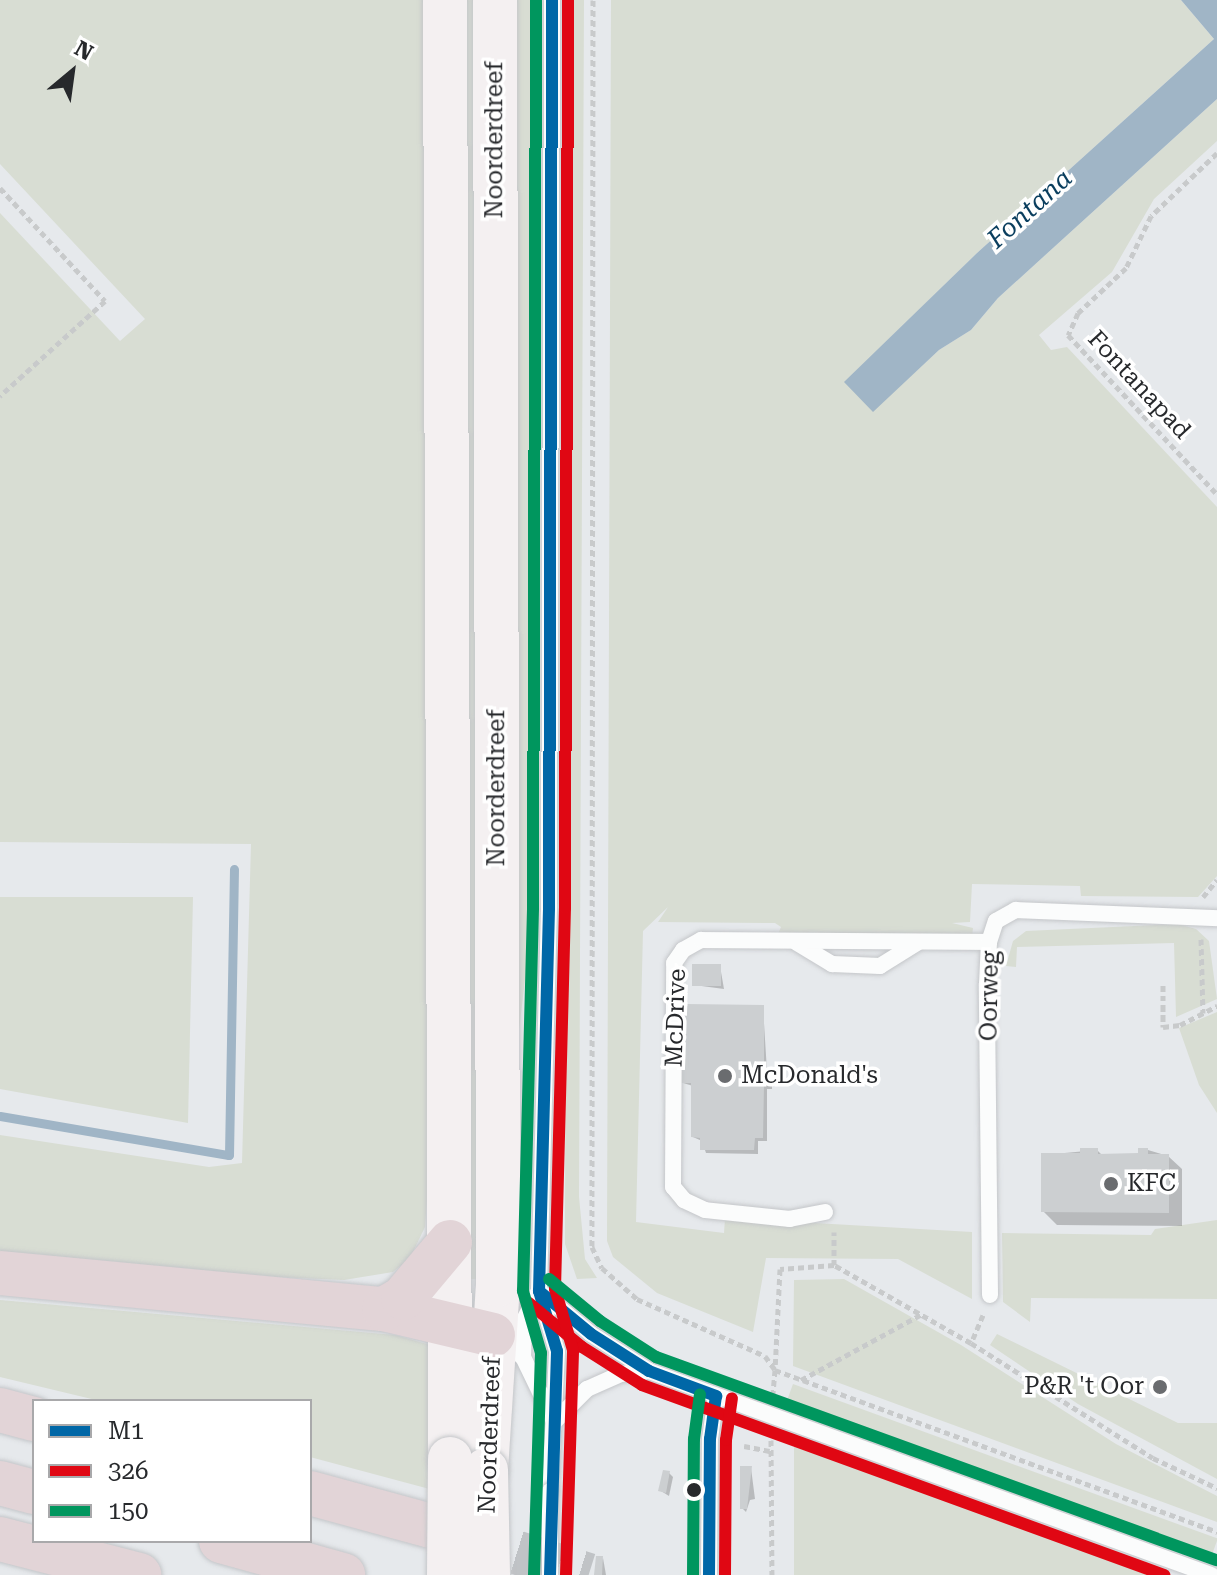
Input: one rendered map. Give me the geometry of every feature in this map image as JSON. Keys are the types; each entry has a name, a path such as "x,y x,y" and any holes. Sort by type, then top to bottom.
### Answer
{"highway":[{"path":"384,1309 403,1298 450,1242"},
{"path":"0,1273 384,1309 451,1324 508,1346"},
{"path":"0,1410 32,1418"},
{"path":"0,1483 32,1491"},
{"path":"312,1494 431,1526"},
{"path":"0,1539 139,1575"},
{"path":"228,1543 343,1575"}],"street":[{"name":"Noorderdreef","path":"445,0 451,1324 468,1465 488,1575"},
{"name":"Noorderdreef","path":"449,1575 468,1465 508,1346 499,1239 495,0"}],"lane":[{"path":"550,1575 550,1491 557,1351 539,1291 549,892 552,0"},
{"name":"Oorweg","path":"990,1295 989,942 996,921 1016,910 1217,918"},
{"name":"McDrive","path":"830,1218 790,1219 705,1210 684,1200 673,1187 674,963 683,950 701,940 989,942"},
{"path":"796,943 832,964 880,966 919,942"},
{"path":"539,1291 508,1346 554,1422"},
{"path":"539,1291 591,1334 649,1371 1211,1575"},
{"path":"554,1422 587,1389 620,1374 649,1371"},
{"path":"709,1575 710,1439 716,1396"}],"path":[{"path":"593,0 591,1220 592,1247 615,1279"},
{"name":"Fontanapad","path":"1217,153 1151,216 1126,268 1078,313 1068,335 1217,494"},
{"path":"0,188 105,301 0,396"},
{"path":"1163,985 1163,1027 1180,1025 1217,1006"},
{"path":"830,1218 834,1265"},
{"path":"1217,1488 1153,1458 971,1343 834,1265 780,1269 775,1370 1217,1532"},
{"path":"971,1343 990,1295"},
{"path":"801,1380 921,1315"},
{"path":"744,1446 771,1451"},
{"path":"772,1561 772,1575"}],"shaded area":[{"path":"0,0 433,0 428,1185 425,1227 410,1258 393,1272 344,1280 186,1273 0,1255 0,1135 209,1167 242,1163 251,844 0,842 0,213 120,341 145,319 0,164"},
{"path":"463,0 482,0 490,1279 459,1279"},
{"path":"510,0 536,0 533,913 517,1047"},
{"path":"569,0 584,0 579,1197 585,1259 597,1278 577,1279 565,1244"},
{"path":"611,0 1181,0 1214,39 977,253 845,382 873,411 939,350 971,330 998,298 1217,99 1217,141 1154,199 1112,272 1039,335 1051,350 1067,347 1217,507 1217,876 1198,897 1081,896 1080,886 972,884 970,922 952,923 973,928 972,937 778,934 781,927 775,923 658,922 668,907 643,931 636,1222 724,1233 725,1218 972,1232 972,1299 898,1259 766,1258 753,1332 657,1293 613,1257 607,1241"},
{"path":"0,897 193,897 188,1123 0,1089"},
{"path":"1178,924 1196,929 1209,941 1217,999 1176,1017 1174,943 1017,947 1016,967 1006,966 1013,941 1026,931"},
{"path":"1217,1012 1217,1113 1199,1085 1179,1028"},
{"path":"1217,1220 1217,1299 1031,1298 1030,1322 1003,1302 1002,1233 1151,1235 1155,1229"},
{"path":"844,1279 961,1345 1116,1444 1217,1496 1217,1522 793,1366 794,1280"},
{"path":"0,1300 395,1335 434,1346 437,1491 312,1458 312,1399 92,1399 0,1377"},
{"path":"997,1334 1178,1423 1217,1423 1217,1479 1078,1404 990,1345"},
{"path":"793,1384 1217,1538 1211,1557 786,1403"},
{"path":"794,1444 1148,1575 794,1575"}],"water":[{"name":"Fontana","path":"1181,0 1217,0 1217,99 998,298 971,330 939,350 873,412 844,382 977,253 1214,39"}],"building":[{"path":"692,964 721,964 721,986 692,986"},
{"name":"McDonald's","path":"686,1004 764,1005 764,1069 769,1069 769,1085 764,1085 763,1138 755,1138 754,1150 700,1150 700,1138 691,1137 691,1083 681,1083 681,1061 685,1061 681,1013 686,1012"},
{"path":"1080,1148 1098,1148 1098,1154 1138,1153 1138,1148 1148,1148 1148,1154 1169,1154 1169,1213 1041,1212 1041,1153 1080,1153"},
{"path":"740,1466 752,1466 747,1509 740,1509"},
{"path":"663,1470 670,1471 666,1493 658,1491"},
{"path":"596,1556 603,1556 602,1575 594,1575"}],"waterway":[{"path":"0,1116 229,1155 234,869"}],"tunnel":[{"path":"454,1533 589,1575"}],"transit line":[{"name":"150","path":"534,1575 541,1353 523,1291 533,908 536,0"},
{"name":"M1","path":"550,1575 557,1351 539,1291 549,908 552,0"},
{"name":"326","path":"566,1575 573,1350 555,1289 565,908 568,0"},
{"name":"150","path":"549,1279 600,1321 656,1357 1216,1560"},
{"name":"M1","path":"539,1291 591,1334 649,1371 716,1396"},
{"name":"326","path":"529,1303 582,1347 642,1385 1164,1575"},
{"name":"150","path":"693,1575 694,1439 700,1394"},
{"name":"M1","path":"709,1575 710,1439 716,1396"},
{"name":"326","path":"725,1575 726,1440 732,1398"}],"place":[{"name":"McDonald's","path":"725,1076"},
{"name":"KFC","path":"1111,1184"},
{"name":"P&R 't Oor","path":"1160,1387"}]}
